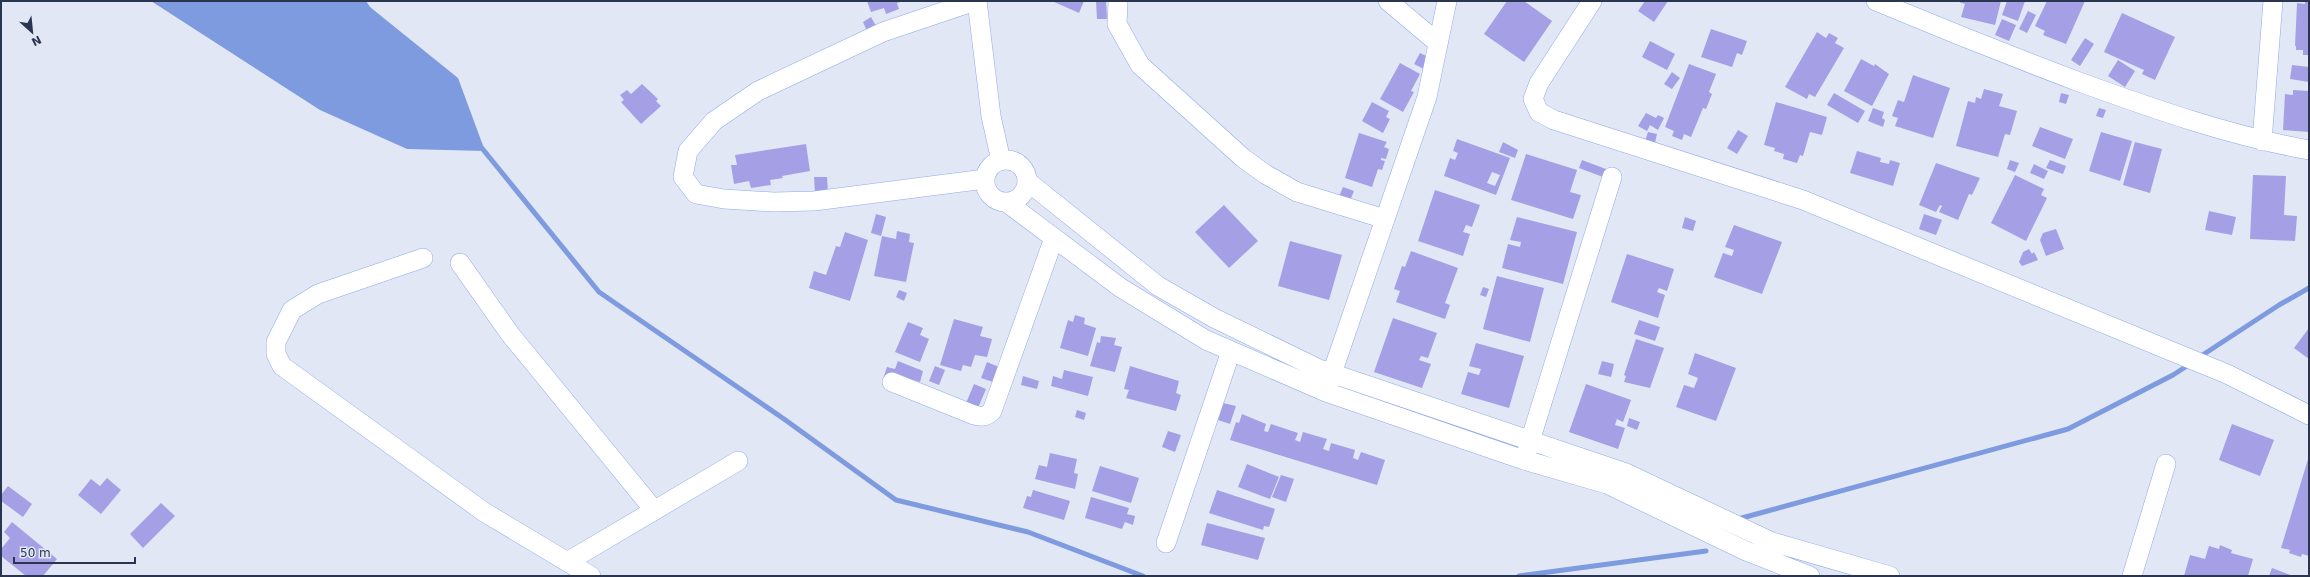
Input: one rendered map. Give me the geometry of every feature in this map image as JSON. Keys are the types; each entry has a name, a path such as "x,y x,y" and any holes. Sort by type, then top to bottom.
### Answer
{"street":[{"path":"985,179 814,201 774,202 724,200 696,194 683,177 688,151 714,121 758,91 884,32 976,1 990,116 1001,161"},
{"path":"1118,1 1117,24 1140,65 1243,158 1265,174 1297,192 1385,219"},
{"path":"1388,1 1438,43"},
{"path":"1326,392 1427,97 1447,1"},
{"path":"1592,1 1539,83 1533,99 1539,112 1554,120 1803,200 2226,374 2309,415"},
{"path":"1876,1 1899,5 2004,54 2157,110 2262,142 2309,150"},
{"path":"2262,142 2273,1"},
{"path":"1815,555 1808,576 1746,551 1607,484 1524,460 1326,392 1206,340 1121,288 1006,202 995,199 987,190 985,179 990,168 1001,161 1012,161 1022,167 1027,181 1158,286 1214,318 1319,369 1332,372 1530,439 1626,473 1738,528 1772,542 1890,576"},
{"path":"1524,460 1612,177"},
{"path":"1006,202 1018,199 1025,190 1027,181"},
{"path":"892,382 974,415 981,417 987,416 992,411 1054,238"},
{"path":"423,258 318,294 292,310 276,342 276,354 282,366 484,512 591,576"},
{"path":"460,263 510,334 654,510"},
{"path":"1166,542 1231,351"},
{"path":"567,562 738,461"},
{"path":"2132,576 2166,464"}],"water":[{"path":"151,1 366,1 370,7 458,78 485,151 407,149 320,110"}],"building":[{"path":"867,1 903,1 897,3 899,9 886,14 884,8 871,12"},
{"path":"1052,1 1084,1 1079,13"},
{"path":"1096,1 1106,1 1107,19 1097,19"},
{"path":"1507,1 1524,1 1552,21 1524,62 1484,34"},
{"path":"1645,1 1668,1 1654,22 1638,11"},
{"path":"1956,1 2001,1 1995,25 1961,17 1965,4"},
{"path":"2007,1 2025,1 2018,21 2002,15"},
{"path":"2047,1 2085,1 2066,44 2043,35 2045,31 2035,26"},
{"path":"2305,1 2309,1 2309,55 2303,55 2303,50 2296,50 2295,46 2297,3 2305,4"},
{"path":"2028,11 2036,15 2027,33 2019,29"},
{"path":"2122,13 2175,37 2155,80 2142,74 2144,70 2104,52"},
{"path":"871,17 876,26 867,31 863,22"},
{"path":"2002,19 2016,25 2009,41 1995,35"},
{"path":"1711,29 1747,41 1742,55 1737,53 1732,67 1701,57"},
{"path":"1817,32 1826,38 1829,33 1838,38 1835,43 1844,48 1815,97 1809,94 1807,99 1785,87"},
{"path":"2085,38 2094,44 2080,66 2071,60"},
{"path":"1650,41 1675,54 1667,70 1642,57"},
{"path":"1420,53 1432,59 1426,70 1414,64"},
{"path":"1861,59 1874,66 1875,64 1889,74 1872,106 1844,91"},
{"path":"2118,60 2135,71 2125,87 2108,76"},
{"path":"1400,63 1420,74 1411,91 1414,92 1403,112 1380,99"},
{"path":"1689,64 1716,74 1709,92 1712,94 1706,109 1703,108 1691,137 1684,134 1682,140 1672,136 1674,131 1665,127"},
{"path":"2292,65 2309,67 2309,82 2290,79"},
{"path":"1672,72 1680,78 1672,89 1664,84"},
{"path":"1913,75 1950,88 1933,138 1895,126 1898,118 1892,116 1898,100 1904,102"},
{"path":"642,84 658,99 656,101 661,106 641,124 621,102 624,100 620,95 627,90 631,94"},
{"path":"1984,89 2003,94 1999,106 2017,111 2010,135 2005,134 1998,157 1956,146 1968,101 1975,103 1976,97 1981,99"},
{"path":"2293,90 2309,91 2309,132 2283,130 2285,94 2293,95"},
{"path":"1834,93 1865,111 1858,123 1827,105"},
{"path":"2061,93 2069,95 2066,104 2059,102"},
{"path":"1372,102 1389,111 1386,117 1390,119 1383,133 1362,121"},
{"path":"1776,102 1827,117 1822,135 1810,132 1803,156 1800,155 1797,163 1783,159 1784,154 1774,151 1775,148 1764,145"},
{"path":"1873,108 1884,112 1882,118 1885,120 1883,127 1868,121"},
{"path":"2099,108 2106,110 2103,118 2096,116"},
{"path":"1646,113 1656,118 1658,115 1664,118 1658,130 1650,125 1647,131 1638,126"},
{"path":"2040,127 2073,139 2065,159 2032,146"},
{"path":"1738,130 1748,136 1737,154 1727,148"},
{"path":"1648,132 1657,134 1655,143 1645,141"},
{"path":"2101,132 2132,141 2120,181 2089,171"},
{"path":"1359,133 1387,142 1384,147 1389,149 1386,159 1381,158 1381,160 1385,161 1382,170 1378,169 1372,187 1345,178"},
{"path":"1457,139 1510,158 1496,195 1444,176 1450,158 1455,160 1458,153 1453,151","holes":["1492,172 1500,175 1495,186 1487,183"]},
{"path":"1503,142 1518,150 1515,158 1499,152"},
{"path":"2135,142 2162,149 2150,193 2123,185"},
{"path":"806,144 810,171 782,176 783,178 770,180 771,185 751,188 749,181 734,184 731,165 737,165 735,155"},
{"path":"1857,151 1881,158 1880,162 1889,164 1890,160 1900,163 1893,186 1850,173"},
{"path":"1526,154 1577,170 1570,192 1581,195 1573,219 1511,200"},
{"path":"1582,160 1606,169 1603,177 1579,168"},
{"path":"2010,160 2019,163 2015,172 2007,169"},
{"path":"2050,160 2066,166 2063,174 2046,168"},
{"path":"1936,163 1980,178 1972,195 1969,194 1958,220 1939,212 1942,206 1940,205 1936,212 1919,205"},
{"path":"2034,164 2048,171 2044,179 2030,173"},
{"path":"2015,175 2044,189 2041,195 2047,198 2026,241 1991,223"},
{"path":"2253,175 2286,176 2284,215 2297,216 2295,241 2250,239"},
{"path":"814,177 827,177 828,193 815,193"},
{"path":"1343,187 1354,191 1349,203 1338,199"},
{"path":"1435,190 1480,205 1472,227 1466,225 1463,232 1470,234 1463,256 1418,241"},
{"path":"1224,205 1258,241 1229,268 1195,232"},
{"path":"2209,211 2236,217 2232,235 2205,230"},
{"path":"876,214 886,217 881,236 871,233"},
{"path":"1924,214 1942,220 1936,235 1919,229"},
{"path":"1517,217 1577,232 1563,284 1502,268 1508,244 1520,247 1521,242 1510,240"},
{"path":"1685,217 1696,221 1693,231 1682,228"},
{"path":"1734,225 1782,242 1762,294 1714,277 1723,253 1732,256 1734,250 1725,247"},
{"path":"2056,229 2064,249 2046,256 2040,240 2043,233"},
{"path":"897,231 910,234 909,242 914,243 906,282 874,276 882,236 896,239"},
{"path":"845,232 868,240 850,301 809,288 814,271 826,275 836,246 840,247"},
{"path":"1290,241 1342,255 1329,300 1278,286"},
{"path":"2029,249 2032,254 2034,252 2038,260 2022,266 2019,262 2023,252"},
{"path":"1411,251 1458,268 1445,303 1450,305 1445,319 1396,302 1400,291 1394,289 1402,266 1405,267"},
{"path":"1627,254 1674,269 1667,291 1659,288 1657,292 1665,295 1658,318 1611,302"},
{"path":"1497,276 1544,288 1530,342 1483,329"},
{"path":"1483,287 1489,289 1486,297 1480,295"},
{"path":"899,290 907,293 904,301 896,297"},
{"path":"1075,315 1085,318 1084,324 1096,328 1088,356 1060,348 1068,320 1073,322"},
{"path":"1393,318 1437,333 1428,358 1421,356 1419,360 1431,364 1422,388 1374,372"},
{"path":"954,319 983,327 980,336 992,339 987,357 975,355 971,367 963,365 961,371 940,365"},
{"path":"1639,320 1660,327 1655,341 1634,334"},
{"path":"908,322 923,328 920,335 929,339 920,362 895,352"},
{"path":"2309,328 2309,359 2294,348"},
{"path":"1101,336 1116,338 1114,345 1122,347 1115,372 1090,366 1097,342 1100,343"},
{"path":"1636,339 1664,348 1650,388 1624,382 1626,376 1624,375"},
{"path":"1476,343 1524,356 1509,408 1461,394 1468,372 1479,375 1481,369 1469,366"},
{"path":"1695,353 1736,368 1716,421 1676,407 1684,385 1694,388 1698,378 1688,374"},
{"path":"898,361 923,371 920,382 895,375 894,379 884,376 887,367 895,369"},
{"path":"1602,361 1614,364 1611,377 1598,374"},
{"path":"987,362 999,367 993,382 981,378"},
{"path":"935,366 945,370 939,385 929,381"},
{"path":"1130,366 1179,381 1176,393 1181,395 1176,411 1126,398 1129,390 1124,389"},
{"path":"1064,370 1093,377 1088,396 1051,386 1053,376 1062,379"},
{"path":"1023,376 1039,381 1037,389 1021,385"},
{"path":"974,384 986,389 976,413 964,408"},
{"path":"1586,384 1631,400 1623,422 1617,419 1615,425 1625,428 1618,449 1569,432"},
{"path":"1223,403 1236,406 1230,424 1218,420"},
{"path":"1077,410 1086,413 1084,420 1075,417"},
{"path":"1242,414 1266,424 1264,431 1268,432 1271,424 1298,433 1295,440 1300,442 1303,432 1327,439 1323,449 1329,451 1331,443 1355,450 1353,458 1358,460 1361,452 1385,460 1377,485 1230,440 1236,422 1239,423"},
{"path":"1629,418 1640,422 1637,430 1627,426"},
{"path":"2232,424 2274,440 2260,476 2219,460"},
{"path":"1168,431 1181,435 1175,452 1162,447"},
{"path":"1050,453 1077,459 1074,473 1078,474 1075,489 1035,479 1039,465 1047,467"},
{"path":"2309,456 2309,556 2302,554 2301,557 2289,553 2290,550 2281,548"},
{"path":"1247,464 1279,477 1270,499 1238,487"},
{"path":"1100,466 1139,478 1131,503 1092,491"},
{"path":"1281,475 1294,479 1286,502 1272,497"},
{"path":"107,478 121,490 101,514 78,495 91,479 100,486"},
{"path":"8,486 32,504 23,517 1,501 1,495"},
{"path":"1033,490 1070,501 1064,520 1023,508 1027,496 1031,497"},
{"path":"1217,490 1275,509 1269,527 1264,526 1263,530 1209,513"},
{"path":"1091,497 1129,508 1127,514 1135,516 1133,525 1125,522 1122,529 1085,518"},
{"path":"161,503 175,516 143,548 130,534"},
{"path":"12,522 57,559 43,576 26,576 1,556 1,549 10,538 4,532"},
{"path":"1207,523 1265,538 1258,560 1201,545"},
{"path":"2220,545 2232,550 2231,553 2253,559 2248,576 2184,576 2190,555 2205,559 2209,546 2219,549"},
{"path":"2272,568 2293,576 2269,576"}],"waterway":[{"path":"481,147 599,292 784,419 896,500 1028,532 1143,576"},
{"path":"2198,358 2279,305 2309,288"},
{"path":"1738,519 2068,429 2173,375 2190,364"},
{"path":"1519,576 1706,551"}]}
